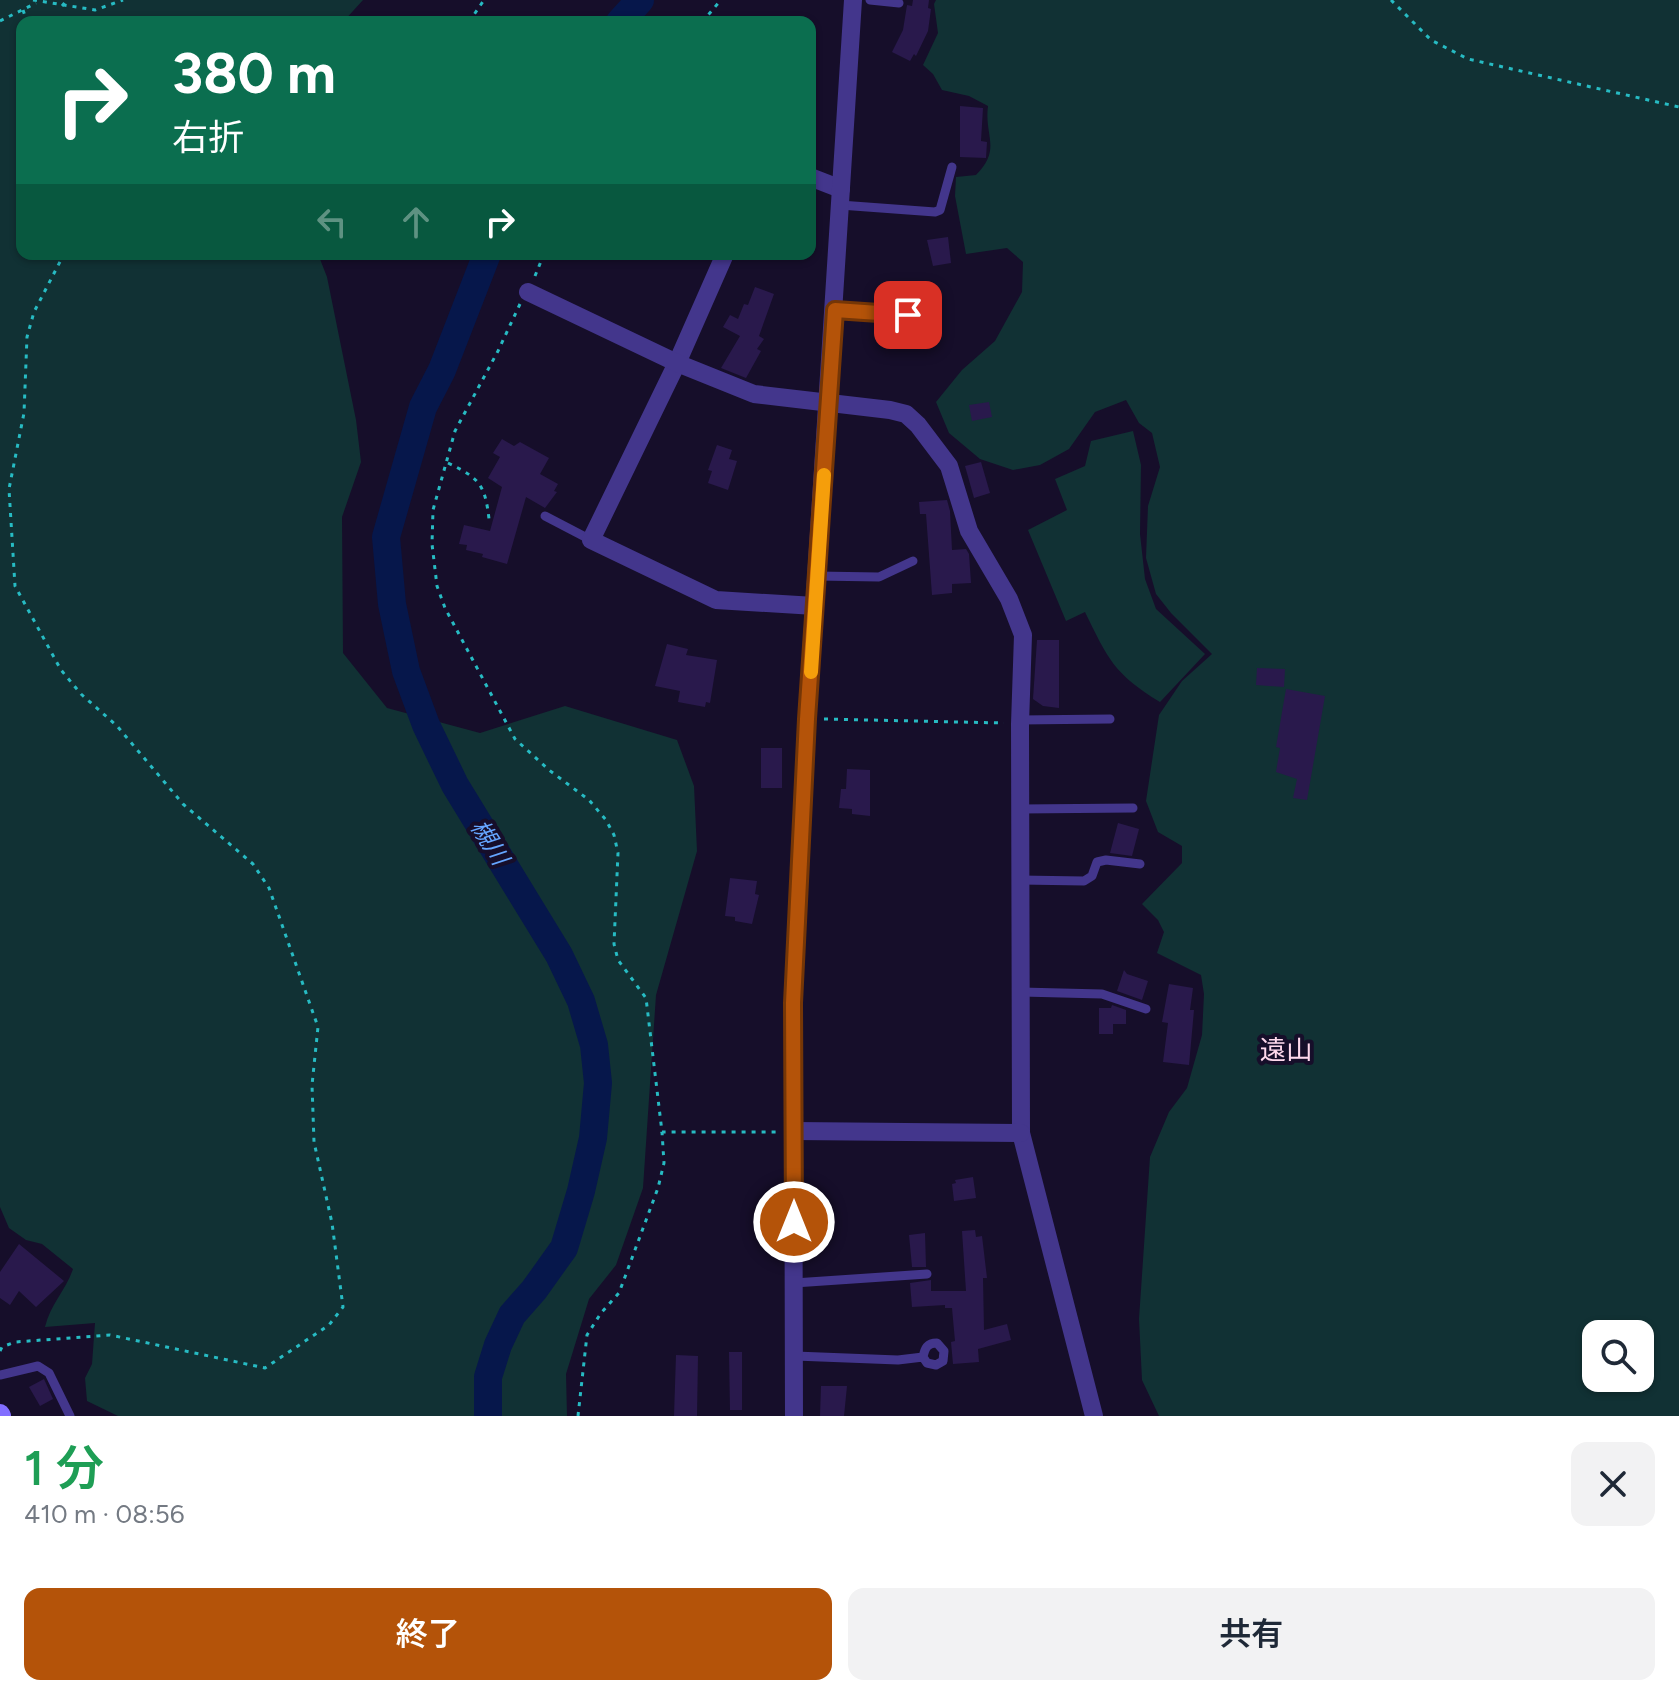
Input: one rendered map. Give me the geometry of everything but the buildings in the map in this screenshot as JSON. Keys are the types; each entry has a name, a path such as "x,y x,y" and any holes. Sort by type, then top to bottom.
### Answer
{"street":[{"path":"794,1416 793,1003 807,719 853,0"},
{"path":"816,181 841,197"},
{"path":"722,260 677,363 591,540 716,600 815,606"},
{"path":"528,292 677,363 754,394 906,414 949,466 969,531 1009,599 1023,635 1020,722 1021,1133 1094,1416"},
{"path":"794,1131 1021,1133"}],"lane":[{"path":"870,0 899,3"},
{"path":"841,197 935,212 940,210 952,167"},
{"path":"835,310 908,315"},
{"path":"545,516 591,540"},
{"path":"817,576 879,577 913,561"},
{"path":"1020,722 1110,719"},
{"path":"1021,809 1133,808"},
{"path":"1020,880 1084,881 1092,876 1097,862 1106,860 1140,864"},
{"path":"1021,992 1102,994 1146,1009"},
{"path":"794,1283 927,1274"},
{"path":"795,1356 898,1360 923,1357"},
{"path":"0,1375 38,1366 49,1373 70,1416"}],"path":[{"path":"62,6 67,0"},
{"path":"0,21 36,1 95,10 123,0"},
{"path":"707,16 721,0"},
{"path":"1391,0 1431,40 1468,59 1679,107"},
{"path":"23,10 25,16"},
{"path":"0,1351 2,1347 15,1342 110,1335 265,1368 329,1325 343,1307 332,1223 314,1142 312,1085 318,1027 269,888 253,864 183,804 117,726 81,694 61,670 15,586 9,489 24,413 27,337 34,312 61,260"},
{"path":"541,260 528,292 455,431 433,510 432,544 437,586 445,608 515,739 589,800 614,835 618,853 614,944 618,960 646,998 664,1163 658,1188 619,1293 587,1335 578,1416"},
{"path":"448,463 473,475 479,482 488,503 489,519"},
{"path":"807,719 1020,722"},
{"path":"662,1132 794,1131"}],"green space":[{"path":"0,0 363,0 348,16 16,16 16,260 320,260 327,277 356,420 361,462 342,517 343,653 387,708 480,733 565,706 677,740 694,786 697,851 656,995 643,1188 616,1265 589,1299 566,1374 567,1416 118,1416 87,1401 85,1378 92,1364 95,1323 45,1327 73,1269 42,1244 26,1240 9,1228 0,1207"},
{"path":"936,0 1679,0 1679,1416 1159,1416 1142,1380 1139,1319 1150,1157 1169,1112 1187,1088 1202,1035 1204,994 1201,975 1157,953 1164,932 1158,920 1142,904 1182,863 1182,846 1158,832 1146,801 1159,715 1182,681 1212,654 1156,594 1146,558 1148,506 1160,467 1152,433 1139,423 1126,400 1095,412 1069,449 1040,465 1013,470 980,459 949,433 936,402 962,370 995,341 1022,292 1023,262 1007,248 966,254 955,196 956,177 976,175 984,166 990,150 988,106 969,96 942,90 933,74 923,65 938,33"},
{"path":"1133,431 1141,465 1140,534 1145,579 1156,609 1205,654 1160,702 1122,674 1100,642 1085,612 1066,621 1028,530 1067,510 1055,479 1085,466 1091,441"}],"waterway":[{"name":"槻川","path":"625,16 640,0"},
{"name":"槻川","path":"485,260 442,370 423,407 386,537 392,604 406,671 426,725 455,785 559,955 581,1001 594,1045 598,1083 593,1138 564,1248 512,1315 498,1345 488,1377 488,1416"}],"slow traffic":[{"path":"811,672 824,475"}],"district":[{"name":"遠山","path":"1286,1050"}],"route":[{"path":"794,1222 793,1003 807,719 835,310 908,315"}]}
